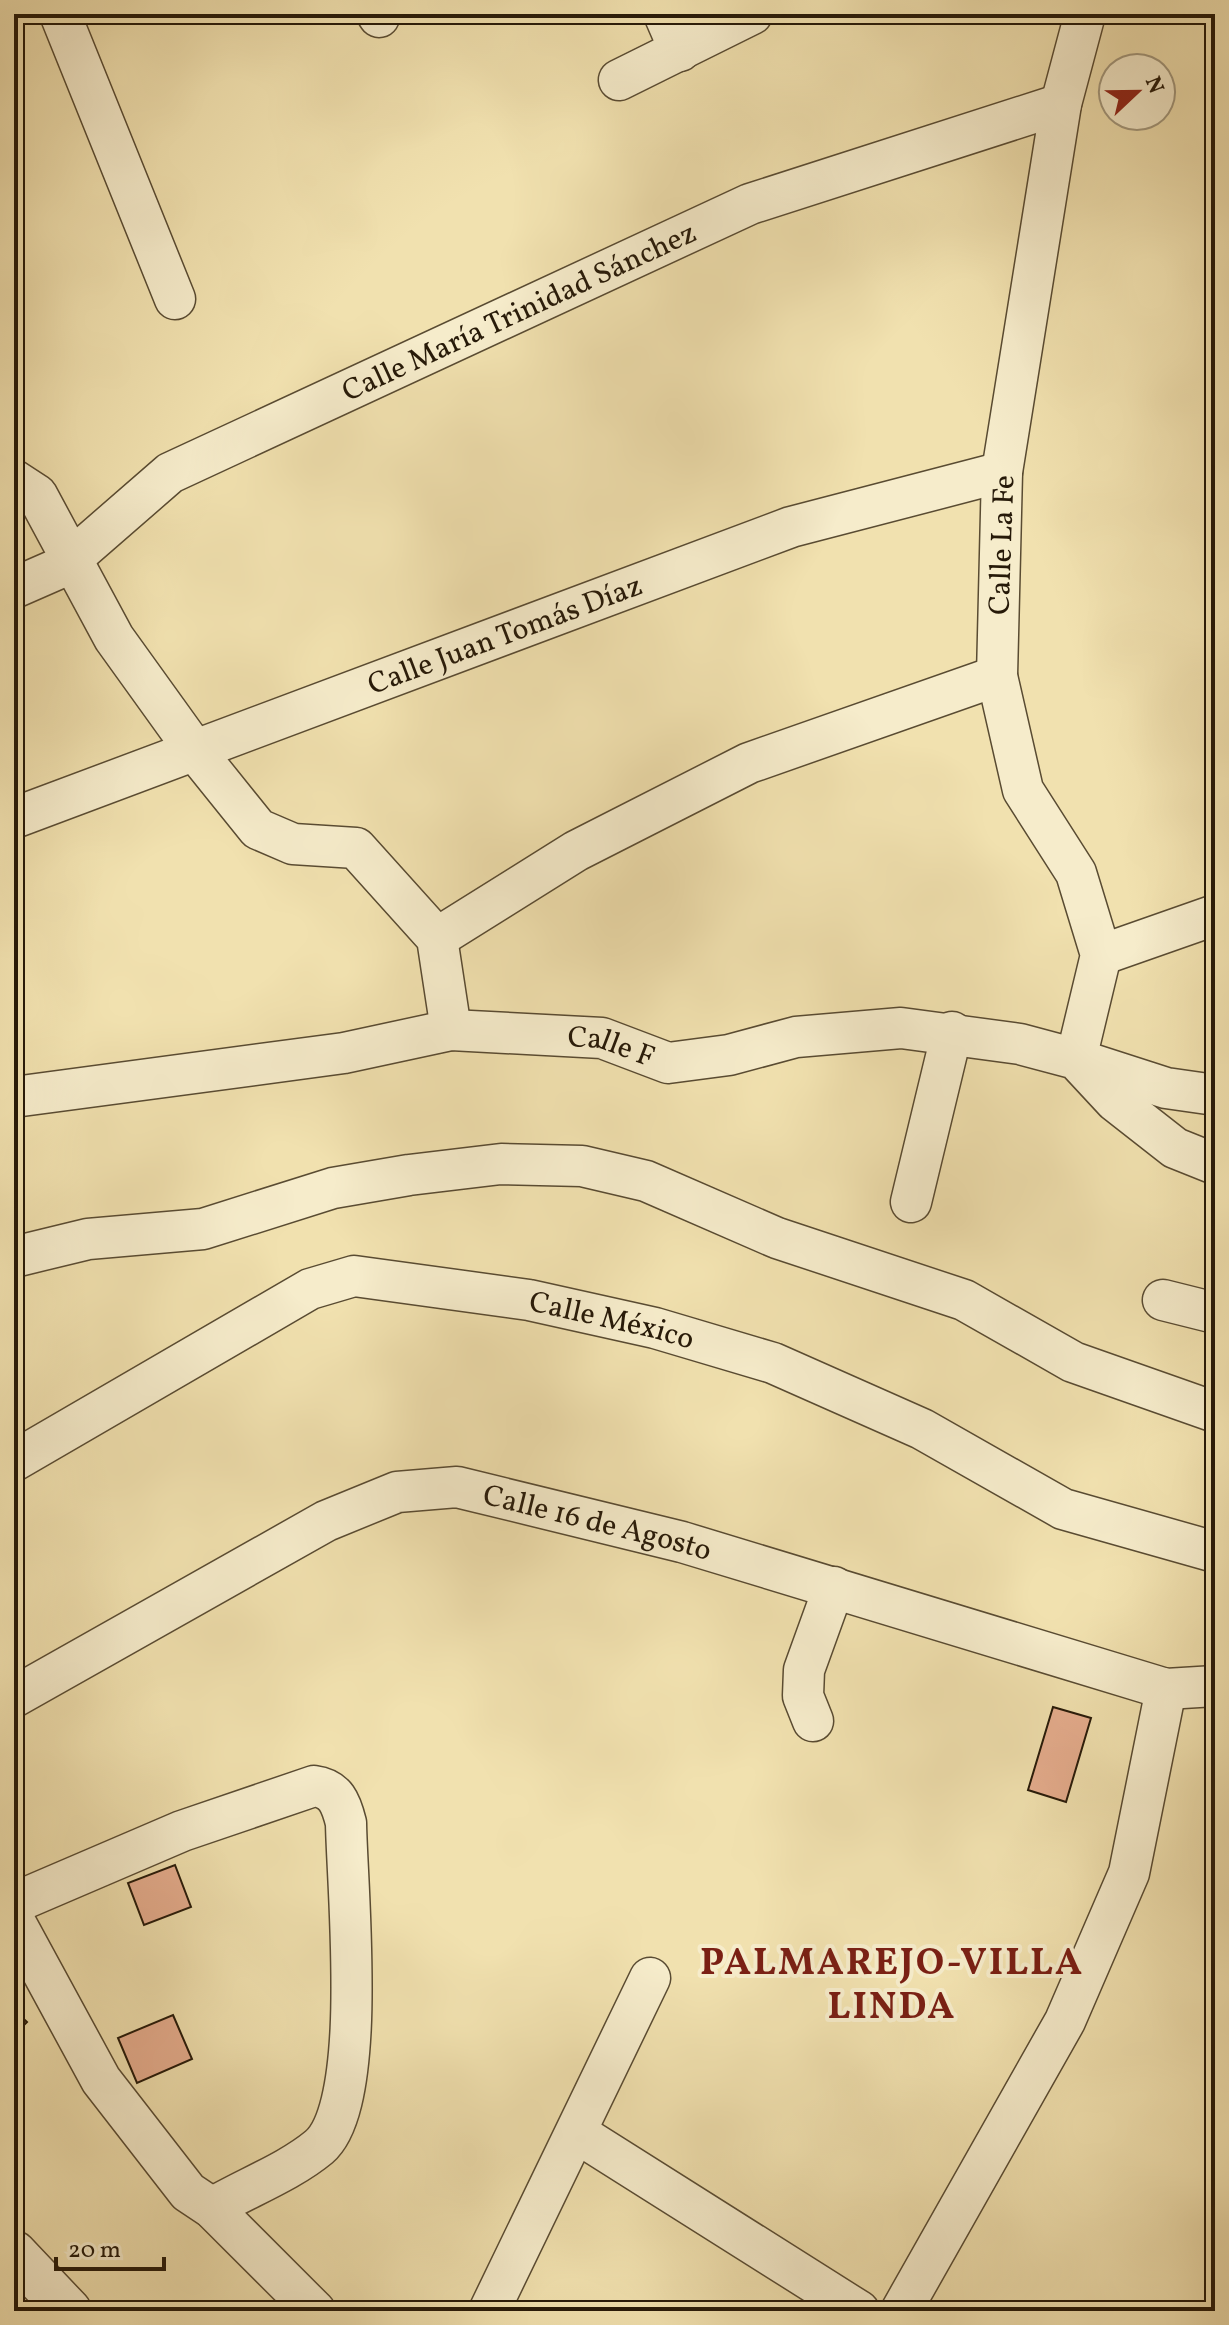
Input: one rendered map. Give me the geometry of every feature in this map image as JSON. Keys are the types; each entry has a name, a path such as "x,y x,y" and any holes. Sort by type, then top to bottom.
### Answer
{"street":[{"path":"60,14 175,299"},
{"path":"664,14 680,51"},
{"path":"619,80 752,14"},
{"name":"Calle La Fe","path":"1085,14 1061,104 1002,472 997,676 1023,790 1076,873 1101,955"},
{"name":"Calle María Trinidad Sánchez","path":"14,588 62,567 170,473 750,204 1061,104"},
{"name":"Calle Juan Tomás Díaz","path":"14,818 791,527 1002,472"},
{"path":"14,480 37,495 114,638 196,752 258,829 293,844 356,848 437,938 451,1030"},
{"path":"437,938 576,851 749,763 997,676"},
{"path":"1215,915 1101,955 1076,1059 1115,1101 1175,1148 1215,1164"},
{"name":"Calle F","path":"14,1097 344,1053 451,1030 602,1038 668,1063 729,1055 796,1037 901,1028 952,1032 1076,1059 1166,1088 1215,1095"},
{"path":"911,1202 952,1032"},
{"path":"14,1257 88,1239 203,1229 333,1188 409,1175 501,1164 582,1166 646,1181 777,1238 964,1300 1073,1362 1215,1412"},
{"name":"Calle México","path":"14,1461 310,1289 354,1276 529,1300 655,1328 773,1363 922,1429 1063,1509 1215,1552"},
{"path":"1163,1300 1215,1313"},
{"name":"Calle 16 de Agosto","path":"14,1697 326,1521 397,1492 457,1487 682,1542 1166,1689 1215,1686"},
{"path":"813,1721 803,1696 804,1670 834,1587"},
{"path":"901,2311 1065,2021 1129,1873 1166,1689"},
{"path":"14,1903 182,1831 314,1786 326,1788 335,1795 346,1823 350,2008 347,2084 335,2127 319,2146 212,2208"},
{"path":"14,1920 101,2080 188,2192 212,2208 315,2311"},
{"path":"489,2311 650,1978"},
{"path":"577,2133 859,2311"},
{"path":"14,2253 69,2311"}],"building":[{"path":"1053,1707 1091,1718 1066,1802 1028,1790"},
{"path":"175,1865 191,1907 144,1925 128,1883"},
{"path":"14,2010 27,2022 14,2035"},
{"path":"173,2015 192,2059 137,2083 118,2038"}],"district":[{"name":"PALMAREJO-VILLA LINDA","path":"892,1983"}]}
